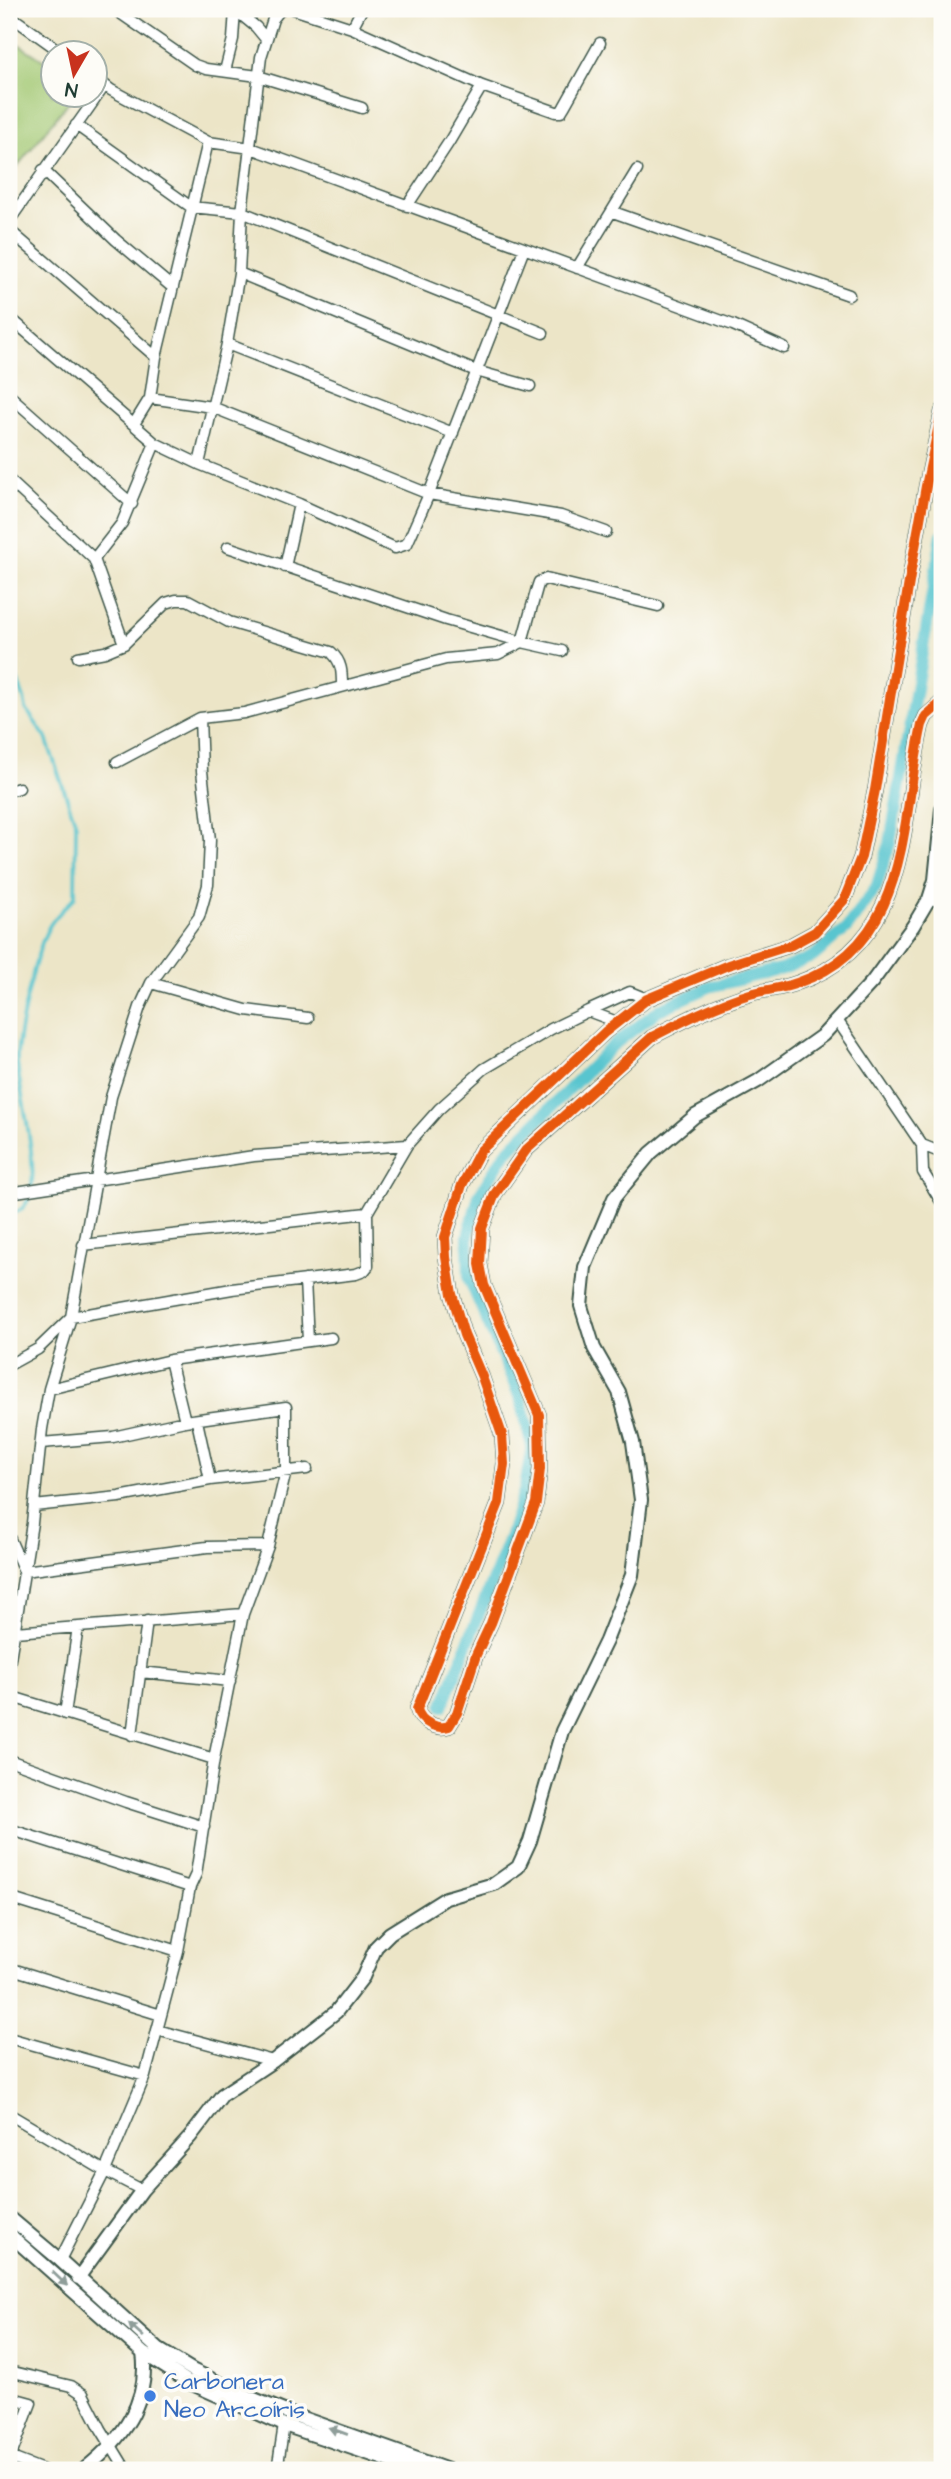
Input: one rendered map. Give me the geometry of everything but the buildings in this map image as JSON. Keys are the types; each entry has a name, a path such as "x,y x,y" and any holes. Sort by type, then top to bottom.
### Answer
{"street":[{"path":"114,9 195,65 206,69 258,75 362,108"},
{"path":"225,71 233,39 235,9"},
{"path":"235,9 265,38"},
{"path":"199,464 227,344 239,273 242,212 258,75 265,38 272,19 281,9"},
{"path":"293,9 352,28 482,86 556,113 561,112 600,43"},
{"path":"352,28 362,9"},
{"path":"9,15 41,38"},
{"path":"407,206 482,86"},
{"path":"108,87 208,142 251,148 733,325 784,348"},
{"path":"9,221 88,108"},
{"path":"76,125 191,207 242,212 543,333"},
{"path":"134,424 150,398 156,357 208,142"},
{"path":"43,170 116,240 172,287"},
{"path":"577,268 637,170"},
{"path":"612,212 849,295"},
{"path":"9,230 156,357"},
{"path":"9,317 155,443 395,548 407,544 429,494 524,249"},
{"path":"239,273 476,371 530,386"},
{"path":"227,344 453,433"},
{"path":"9,395 132,504"},
{"path":"150,398 212,407 429,494 561,516 606,532"},
{"path":"942,411 917,534 875,790 861,857 844,900 815,932 791,945 728,965 647,999 617,1022 480,1151 462,1185 445,1237 453,1294 464,1335 502,1435 503,1464 499,1503 417,1709 422,1721 443,1728 449,1726 457,1713 476,1655 536,1503 540,1469 539,1415 484,1285 480,1264 482,1228 495,1194 526,1150 652,1037 676,1024 740,998 798,983 834,966 860,943 887,901 898,869 922,724 926,716 942,702"},
{"path":"94,559 122,523 132,504 155,443"},
{"path":"9,480 94,559 124,644"},
{"path":"285,567 299,504"},
{"path":"228,547 522,642 562,651"},
{"path":"117,762 200,718 244,713 446,659 498,654 522,642 539,582 546,579 658,606"},
{"path":"78,657 105,652 124,644 166,603 188,600 229,622 331,652 339,659 342,686"},
{"path":"9,1665 49,1389 71,1317 111,1097 140,1007 151,983 199,917 208,885 210,840 202,771 200,718"},
{"path":"78,2278 142,2189 190,2137 222,2095 273,2061 336,2012 363,1977 376,1947 390,1933 446,1898 495,1884 518,1867 530,1841 562,1731 606,1640 632,1575 641,1500 633,1442 619,1392 594,1348 581,1306 585,1266 614,1198 650,1153 695,1116 758,1081 823,1035 872,982 913,926 936,900 937,843 942,809"},
{"path":"151,983 246,1010 308,1018"},
{"path":"9,1365 38,1349 71,1317 171,1298 364,1271 368,1266 367,1213 407,1145 439,1109 484,1069 551,1029 629,992 647,999"},
{"path":"589,1011 617,1022"},
{"path":"837,1020 922,1145 923,1172 942,1203"},
{"path":"9,1193 254,1156 407,1145"},
{"path":"922,1145 942,1153"},
{"path":"83,1245 367,1213"},
{"path":"304,1280 308,1341"},
{"path":"49,1389 170,1360 331,1338"},
{"path":"170,1360 184,1421"},
{"path":"41,1443 113,1437 184,1421 286,1408 286,1471 268,1546 243,1614 214,1759 196,1874 190,1887 178,1951 145,2076 105,2171 60,2260"},
{"path":"197,1420 210,1480"},
{"path":"33,1506 307,1469"},
{"path":"9,1537 24,1571"},
{"path":"24,1571 207,1547 268,1546"},
{"path":"15,1632 243,1614"},
{"path":"132,1735 147,1621"},
{"path":"65,1714 78,1626"},
{"path":"140,1672 230,1681"},
{"path":"9,1696 214,1759"},
{"path":"9,1760 204,1827"},
{"path":"9,1829 190,1887"},
{"path":"9,1898 178,1951"},
{"path":"9,1968 161,2015"},
{"path":"157,2030 273,2061"},
{"path":"9,2038 145,2076"},
{"path":"9,2114 105,2171 142,2189"},
{"path":"9,2217 158,2349 194,2371 280,2410 448,2470"},
{"path":"9,2234 144,2353 190,2384 284,2425 417,2470"},
{"path":"84,2470 112,2446 127,2423 145,2378 144,2353"},
{"path":"142,2390 155,2375 168,2370"},
{"path":"9,2371 60,2382 83,2394 126,2470"},
{"path":"9,2397 31,2403 9,2458 43,2470"},
{"path":"277,2470 284,2425"}],"green space":[{"path":"9,38 38,57 38,108 64,108 9,177"}],"waterway":[{"path":"443,1706 509,1538 525,1488 532,1446 521,1400 469,1279 468,1236 479,1195 504,1155 611,1047 659,1010 709,987 783,969 814,956 847,928 876,888 890,843 942,535"},
{"path":"9,657 26,709 46,738 76,824 75,897 52,921 45,936 34,969 21,1027 18,1072 33,1171 31,1192 23,1207 9,1214"}],"cycle path":[{"path":"942,411 911,570 875,790 861,857 844,900 815,932 791,945 728,965 647,999 605,1032 480,1151 462,1185 445,1237 446,1257 452,1294 464,1335 502,1435 504,1464 499,1503 417,1709 422,1718 430,1724 449,1726 457,1713 476,1655 491,1623 536,1503 540,1469 539,1415 484,1285 480,1264 482,1228 495,1194 526,1150 652,1037 725,1003 756,992 797,983 834,965 862,940 881,910 894,875 903,839 922,725 926,716 942,702"}],"place":[{"name":"Carbonera Neo Arcoíris","path":"150,2396"}]}
